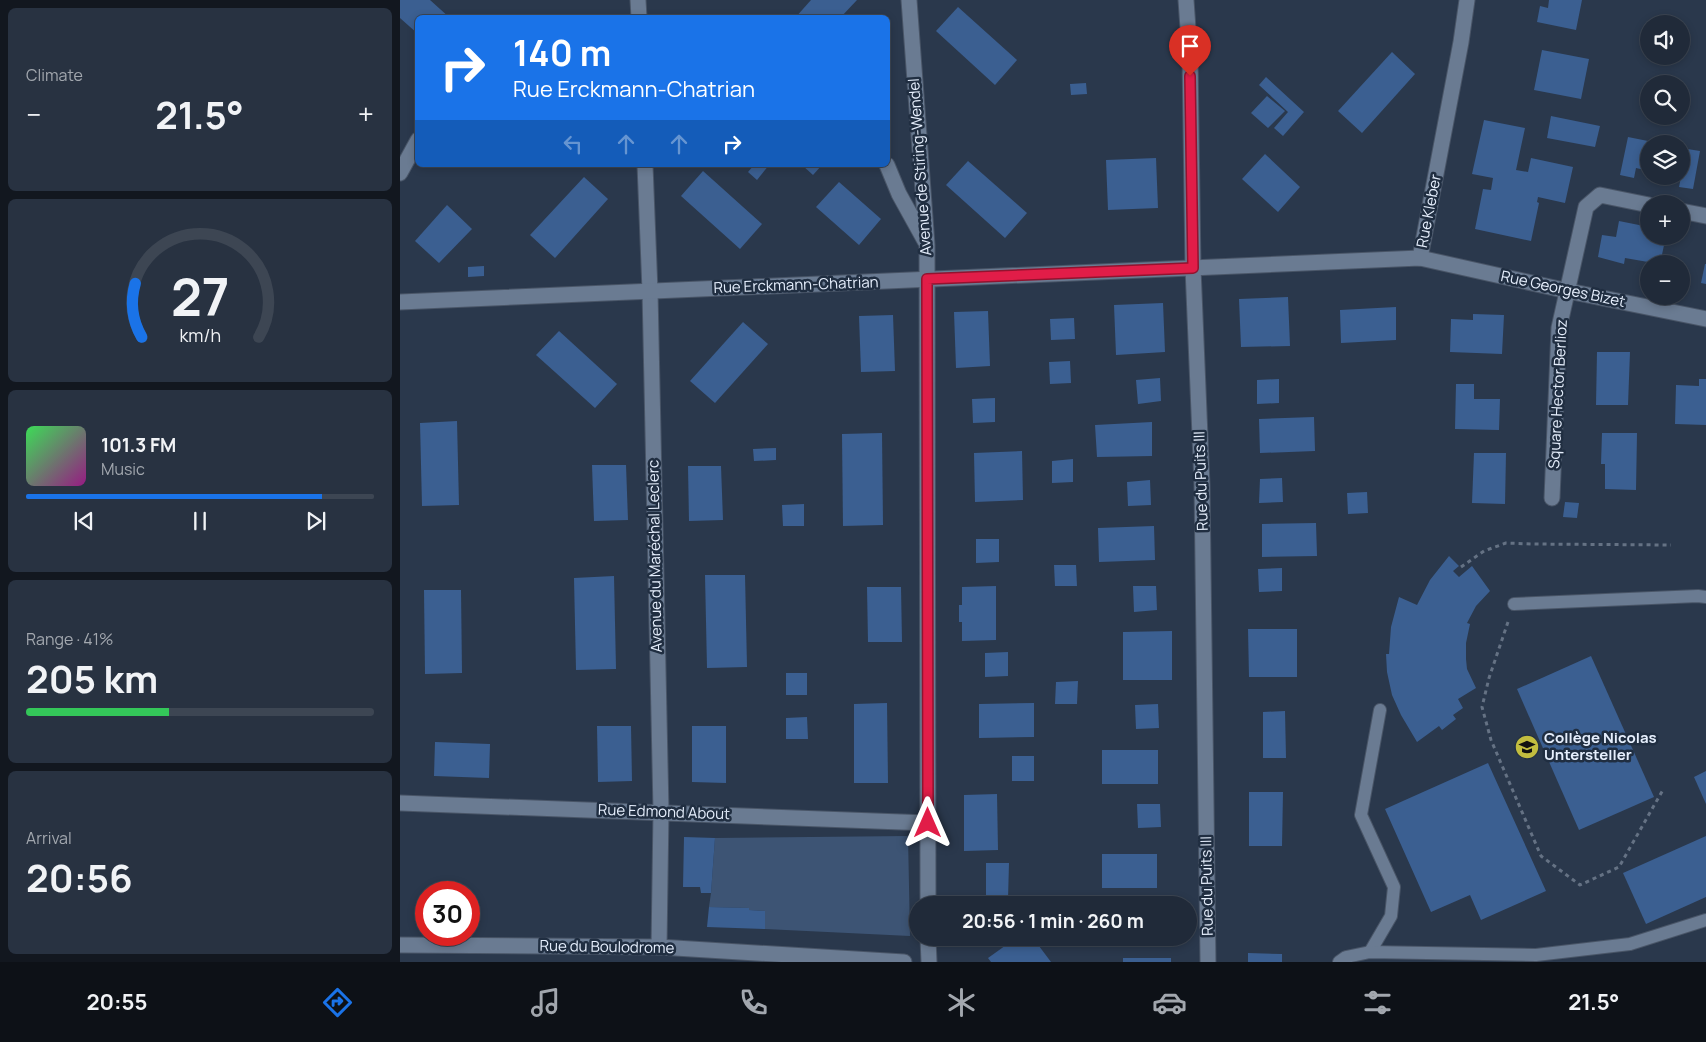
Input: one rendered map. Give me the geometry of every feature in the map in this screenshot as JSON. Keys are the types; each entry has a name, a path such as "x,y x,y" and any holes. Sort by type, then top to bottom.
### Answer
{"street":[{"path":"638,0 638,15"},
{"name":"Avenue de Stiring-Wendel","path":"909,0 927,245 928,896"},
{"name":"Rue du Puits III","path":"1186,0 1190,57 1193,268 1202,485 1208,962"},
{"name":"Rue Kleber","path":"1193,268 1420,258 1461,42 1466,0"},
{"path":"400,172 415,145"},
{"name":"Avenue du Maréchal Leclerc","path":"644,167 650,291 661,811 659,947"},
{"path":"888,167 899,194 927,245"},
{"name":"Square Hector Berlioz","path":"1552,498 1559,328 1586,207 1600,195 1640,203"},
{"path":"1690,213 1706,216"},
{"name":"Rue Georges Bizet","path":"1420,258 1706,319"},
{"name":"Rue Erckmann-Chatrian","path":"400,302 1193,268"},
{"name":"Rue Edmond About","path":"400,802 928,823"},
{"name":"Rue du Boulodrome","path":"400,945 659,947 754,958 904,962"},
{"path":"928,946 928,962"}],"lane":[{"path":"1514,604 1706,597"},
{"path":"1370,952 1391,916 1394,887 1361,815 1380,710"},
{"path":"1339,962 1346,958 1370,952 1536,955 1630,944 1706,920"}],"path":[{"path":"1461,567 1484,551 1506,542 1532,544 1671,545"},
{"path":"1514,604 1489,678 1482,707 1491,740 1541,856 1580,885 1618,867 1664,788"}],"shaded area":[{"path":"908,836 909,936 765,929 765,911 749,910 748,908 709,907 715,838"}],"building":[{"path":"400,0 430,0 447,15 415,15 415,31 400,18"},
{"path":"811,0 857,0 843,15 798,15"},
{"path":"1549,0 1582,0 1576,30 1537,22 1540,6 1548,8"},
{"path":"958,7 1017,60 995,85 936,31"},
{"path":"1542,50 1589,59 1581,99 1534,90"},
{"path":"1392,52 1415,74 1362,133 1338,111"},
{"path":"1266,77 1304,112 1283,136 1274,128 1288,112 1259,85"},
{"path":"1086,83 1087,94 1071,95 1070,84"},
{"path":"1267,96 1285,111 1268,128 1251,113"},
{"path":"1551,116 1600,126 1595,147 1547,138"},
{"path":"1484,120 1525,128 1516,170 1528,172 1531,158 1573,167 1565,203 1538,197 1537,202 1539,203 1531,241 1475,229 1483,189 1491,190 1493,178 1472,174"},
{"path":"1628,137 1640,139 1640,169 1636,168 1634,178 1620,175"},
{"path":"1690,149 1700,151 1693,189 1679,187 1679,185 1690,185"},
{"path":"1265,154 1300,187 1278,212 1242,179"},
{"path":"1156,158 1158,208 1108,210 1106,160"},
{"path":"968,161 1027,213 1005,238 946,185"},
{"path":"752,167 767,167 757,180 748,172"},
{"path":"804,167 820,167 813,175"},
{"path":"703,171 762,224 740,249 681,196"},
{"path":"584,177 608,199 555,258 530,235"},
{"path":"839,182 881,219 859,245 816,207"},
{"path":"447,205 472,229 439,263 415,241"},
{"path":"1619,221 1640,225 1640,245 1664,245 1662,255 1640,255 1640,261 1625,258 1624,264 1598,257 1602,235 1616,237"},
{"path":"1706,264 1706,284 1701,283"},
{"path":"484,266 484,276 468,277 468,267"},
{"path":"1288,297 1290,346 1241,347 1239,299"},
{"path":"1163,303 1165,352 1116,355 1114,305"},
{"path":"1396,307 1396,340 1341,343 1340,310"},
{"path":"988,311 990,366 956,368 954,312"},
{"path":"1473,314 1504,315 1502,354 1450,352 1451,319 1473,320"},
{"path":"893,315 895,371 861,372 859,316"},
{"path":"1074,318 1075,339 1051,340 1050,319"},
{"path":"743,322 768,344 715,403 690,381"},
{"path":"559,331 617,384 595,408 536,355"},
{"path":"1597,352 1630,352 1628,405 1596,405"},
{"path":"1070,361 1071,383 1050,384 1049,362"},
{"path":"1160,378 1161,401 1138,404 1136,380"},
{"path":"1279,379 1279,403 1257,404 1257,380"},
{"path":"1699,379 1706,379 1706,425 1675,424 1676,385 1699,386"},
{"path":"1456,384 1474,384 1474,399 1500,399 1499,430 1455,429"},
{"path":"995,398 995,422 973,423 972,399"},
{"path":"1314,417 1315,451 1260,453 1259,419"},
{"path":"457,421 459,505 422,506 420,423"},
{"path":"1152,422 1152,456 1097,457 1095,425"},
{"path":"882,433 883,525 843,526 842,434"},
{"path":"1602,433 1637,433 1636,490 1605,489 1605,464 1601,464"},
{"path":"776,448 776,460 754,461 753,449"},
{"path":"1022,451 1023,500 975,502 974,453"},
{"path":"1474,453 1506,453 1505,504 1472,503"},
{"path":"1073,459 1073,482 1052,483 1052,461"},
{"path":"592,465 626,465 628,520 594,521"},
{"path":"688,466 721,466 723,520 689,521"},
{"path":"1282,478 1283,502 1259,503 1260,479"},
{"path":"1150,480 1151,505 1128,506 1127,482"},
{"path":"1367,492 1368,513 1348,514 1347,493"},
{"path":"1565,502 1579,503 1577,518 1563,517"},
{"path":"804,504 804,526 783,526 782,505"},
{"path":"1316,523 1317,556 1262,557 1262,524"},
{"path":"1154,526 1155,560 1099,562 1098,528"},
{"path":"976,539 999,539 999,562 976,563"},
{"path":"1449,556 1459,566 1453,571 1459,577 1472,566 1490,591 1476,606 1467,623 1470,624 1466,643 1467,669 1476,688 1458,699 1463,708 1453,715 1456,719 1442,730 1439,726 1417,742 1392,695 1387,672 1386,654 1389,654 1391,627 1399,597 1417,605 1430,580"},
{"path":"1054,565 1076,565 1077,586 1055,586"},
{"path":"1282,568 1282,591 1259,592 1258,569"},
{"path":"705,575 745,575 747,667 707,668"},
{"path":"614,576 616,669 576,670 574,578"},
{"path":"996,586 996,640 962,641 962,622 959,622 959,605 962,605 962,587"},
{"path":"1133,586 1156,586 1157,610 1134,612"},
{"path":"867,587 901,587 902,642 868,642"},
{"path":"424,590 461,590 462,673 425,674"},
{"path":"1248,629 1297,629 1297,677 1249,677"},
{"path":"1172,631 1172,680 1123,680 1123,632"},
{"path":"1008,652 1008,676 985,677 985,653"},
{"path":"1591,656 1654,797 1579,830 1517,689"},
{"path":"786,673 807,673 807,695 786,695"},
{"path":"1078,681 1077,704 1055,704 1056,682"},
{"path":"887,703 888,783 854,783 854,704"},
{"path":"1034,703 1034,737 979,738 979,704"},
{"path":"1158,704 1159,728 1136,729 1135,705"},
{"path":"1285,711 1286,758 1263,758 1263,712"},
{"path":"807,717 808,739 786,739 786,718"},
{"path":"597,726 631,726 632,781 598,782"},
{"path":"692,726 726,726 726,783 692,782"},
{"path":"435,742 490,744 489,778 434,776"},
{"path":"1102,750 1158,750 1158,784 1102,784"},
{"path":"1012,756 1034,756 1034,781 1012,781"},
{"path":"1488,763 1546,891 1481,920 1470,895 1431,912 1385,809"},
{"path":"1706,771 1706,804 1694,777"},
{"path":"1249,792 1283,792 1282,846 1249,846"},
{"path":"997,794 998,850 964,851 964,795"},
{"path":"1137,804 1160,804 1161,827 1138,828"},
{"path":"1706,836 1706,897 1646,924 1623,873"},
{"path":"684,837 715,838 711,893 701,893 700,887 683,887"},
{"path":"1102,854 1157,854 1157,888 1102,888"},
{"path":"986,863 1009,863 1008,896 986,896"},
{"path":"709,907 749,908 749,910 765,911 765,929 707,927"},
{"path":"1005,946 1039,946 1051,962 991,962 988,958"},
{"path":"1248,953 1282,954 1282,962 1248,962"},
{"path":"1123,958 1171,958 1171,962 1123,962"}],"place":[{"name":"Collège Nicolas Untersteller","path":"1527,747"}],"route":[{"path":"928,823 927,279 1193,268 1190,76"}]}
